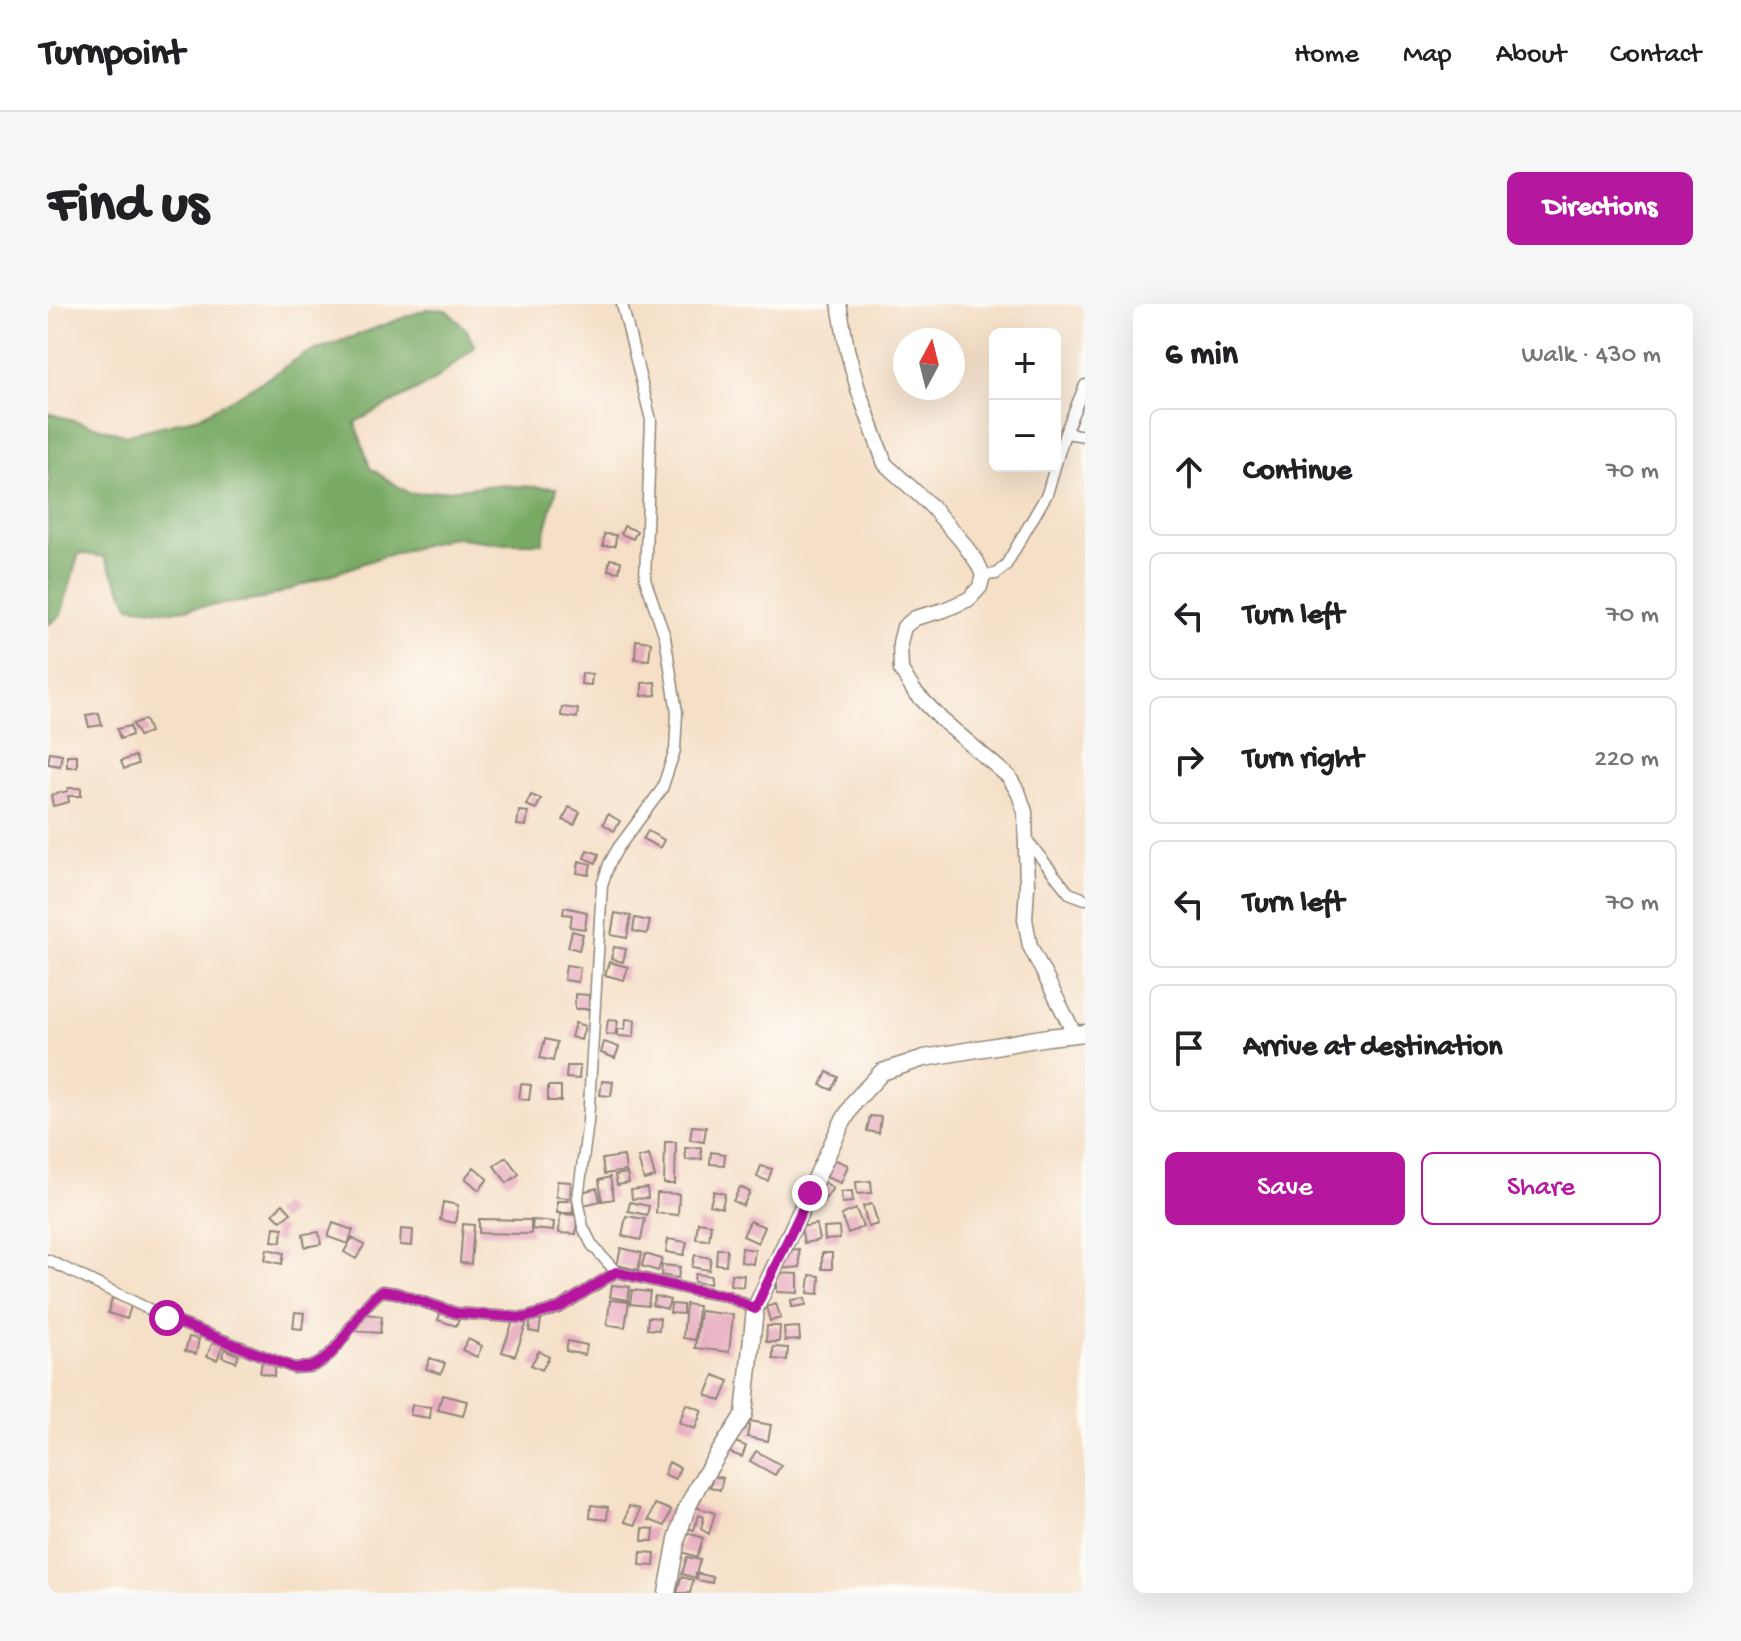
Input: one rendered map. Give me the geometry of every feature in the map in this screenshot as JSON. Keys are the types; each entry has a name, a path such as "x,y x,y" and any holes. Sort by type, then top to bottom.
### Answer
{"main road":[{"path":"667,1593 686,1510 744,1414 755,1309 855,1101 882,1072 924,1058 1079,1033 1030,946 1025,919 1025,812 1009,777 942,720 914,691 901,670 900,643 904,627 915,618 969,599 980,587 983,575 960,539 930,505 885,464 858,389 839,304"}],"street":[{"path":"622,304 651,420 645,579 665,637 677,712 675,750 662,789 618,848 602,885 588,1122 578,1198 583,1227 592,1245 616,1272 727,1296 755,1309"},
{"path":"983,575 996,574 1006,565 1047,494 1065,433 1085,385"},
{"path":"1065,433 1085,436"},
{"path":"1026,839 1069,893 1085,899"},
{"path":"48,1260 167,1318 294,1368 312,1367 330,1354 368,1300 382,1291 456,1313 524,1318 559,1308 616,1272"}],"green space":[{"path":"427,309 446,310 465,328 475,347 432,382 355,422 370,468 410,494 495,485 557,488 542,543 499,543 452,537 378,558 263,599 170,611 130,606 104,557 79,553 61,615 48,625 48,482 51,478 48,477 48,413 125,435 199,417 303,355"}],"building":[{"path":"624,526 637,531 633,539 621,534"},
{"path":"604,534 616,535 615,546 603,546"},
{"path":"610,559 621,561 619,572 608,570"},
{"path":"636,640 651,642 649,660 635,659"},
{"path":"582,673 592,674 591,685 581,684"},
{"path":"655,682 656,695 642,696 642,683"},
{"path":"562,707 578,709 577,718 561,716"},
{"path":"99,713 102,725 89,727 86,715"},
{"path":"145,719 150,732 139,736 133,724"},
{"path":"130,726 132,735 120,739 117,729"},
{"path":"50,752 62,754 60,766 48,764"},
{"path":"67,755 77,755 77,767 67,767"},
{"path":"135,756 138,764 124,769 121,761"},
{"path":"68,788 81,788 81,796 68,796 69,802 53,806 51,795 68,791"},
{"path":"531,795 541,799 536,809 526,805"},
{"path":"569,807 580,812 574,825 563,820"},
{"path":"519,811 528,812 526,826 517,825"},
{"path":"608,814 620,821 614,831 603,824"},
{"path":"648,831 664,840 660,848 643,839"},
{"path":"587,850 599,854 596,863 584,858"},
{"path":"579,861 591,864 589,875 577,873"},
{"path":"564,907 587,912 585,929 570,927 572,915 563,914"},
{"path":"615,913 631,916 627,938 611,935"},
{"path":"635,918 650,921 647,934 633,931"},
{"path":"572,931 583,934 579,950 568,947"},
{"path":"614,947 626,949 623,962 611,959"},
{"path":"609,962 628,967 624,980 605,975"},
{"path":"566,965 580,967 578,982 564,980"},
{"path":"575,994 589,995 589,1009 575,1009"},
{"path":"626,1019 635,1020 634,1037 617,1036 618,1029 625,1029"},
{"path":"608,1020 618,1021 615,1035 606,1034"},
{"path":"575,1023 585,1026 581,1040 571,1037"},
{"path":"545,1039 557,1042 553,1061 540,1058"},
{"path":"604,1042 619,1047 615,1058 601,1053"},
{"path":"567,1066 580,1066 579,1079 566,1078"},
{"path":"827,1072 838,1077 832,1090 821,1085"},
{"path":"602,1081 613,1082 611,1096 600,1095"},
{"path":"521,1084 531,1085 529,1100 519,1099"},
{"path":"548,1086 561,1086 561,1101 548,1101"},
{"path":"870,1116 881,1117 879,1133 867,1131"},
{"path":"692,1126 706,1127 704,1142 690,1140"},
{"path":"665,1142 676,1142 675,1184 664,1184"},
{"path":"701,1147 702,1159 686,1160 685,1148"},
{"path":"711,1152 725,1154 724,1165 710,1164"},
{"path":"649,1155 655,1177 644,1180 638,1158"},
{"path":"624,1156 626,1171 604,1174 602,1159"},
{"path":"506,1157 519,1174 507,1183 494,1166"},
{"path":"831,1158 848,1165 841,1183 823,1176"},
{"path":"761,1166 772,1169 768,1181 757,1177"},
{"path":"474,1167 488,1179 479,1190 465,1178"},
{"path":"627,1173 629,1183 617,1185 615,1175"},
{"path":"610,1177 614,1199 602,1201 599,1180"},
{"path":"820,1179 833,1188 823,1202 810,1193"},
{"path":"557,1181 571,1182 570,1198 556,1197"},
{"path":"871,1181 872,1193 857,1194 856,1182"},
{"path":"740,1187 750,1192 743,1206 733,1201"},
{"path":"597,1188 600,1201 584,1205 582,1192"},
{"path":"647,1188 648,1198 632,1199 631,1190"},
{"path":"714,1191 725,1194 722,1208 710,1205"},
{"path":"852,1191 853,1202 842,1203 841,1192"},
{"path":"657,1193 679,1194 678,1215 656,1213"},
{"path":"557,1201 573,1201 573,1213 557,1213"},
{"path":"443,1202 458,1205 455,1223 440,1220"},
{"path":"630,1202 649,1206 647,1215 628,1211"},
{"path":"283,1204 291,1213 281,1221 273,1213"},
{"path":"872,1204 878,1224 868,1227 863,1206"},
{"path":"856,1209 863,1227 848,1233 841,1215"},
{"path":"560,1214 577,1215 576,1234 559,1233"},
{"path":"626,1216 645,1219 641,1240 622,1236"},
{"path":"479,1219 531,1220 531,1234 479,1233"},
{"path":"533,1220 554,1222 553,1231 532,1229"},
{"path":"750,1221 765,1227 758,1243 743,1236"},
{"path":"698,1222 711,1224 709,1240 696,1239"},
{"path":"333,1223 353,1230 348,1244 328,1237"},
{"path":"463,1224 474,1225 471,1264 460,1263"},
{"path":"816,1224 819,1240 804,1243 801,1227"},
{"path":"274,1227 283,1228 281,1242 272,1241"},
{"path":"839,1227 840,1239 825,1240 824,1228"},
{"path":"401,1229 413,1230 412,1246 400,1245"},
{"path":"319,1232 321,1244 305,1247 303,1234"},
{"path":"352,1238 364,1245 356,1259 344,1252"},
{"path":"668,1239 687,1242 684,1255 666,1252"},
{"path":"621,1248 642,1253 638,1270 617,1265"},
{"path":"742,1248 755,1250 753,1264 741,1262"},
{"path":"267,1249 284,1253 282,1264 265,1260"},
{"path":"717,1249 727,1249 726,1265 716,1264"},
{"path":"799,1249 800,1267 780,1269 779,1250"},
{"path":"822,1253 832,1253 832,1269 822,1269"},
{"path":"645,1254 662,1259 658,1271 642,1266"},
{"path":"695,1255 711,1258 709,1270 692,1267"},
{"path":"662,1265 680,1267 678,1278 661,1275"},
{"path":"777,1273 798,1274 798,1293 777,1292"},
{"path":"695,1274 711,1276 710,1284 694,1282"},
{"path":"731,1274 744,1275 743,1287 730,1285"},
{"path":"810,1275 820,1276 819,1294 808,1293"},
{"path":"612,1285 630,1287 628,1300 610,1297"},
{"path":"632,1290 650,1292 648,1306 630,1304"},
{"path":"655,1296 670,1300 667,1309 652,1305"},
{"path":"112,1298 132,1303 127,1319 108,1313"},
{"path":"805,1298 806,1305 792,1307 791,1300"},
{"path":"610,1300 629,1302 625,1327 607,1325"},
{"path":"671,1304 683,1305 683,1314 670,1313"},
{"path":"686,1304 698,1306 695,1340 683,1338"},
{"path":"776,1304 781,1318 770,1321 766,1307"},
{"path":"441,1311 459,1318 456,1326 438,1320"},
{"path":"700,1311 733,1315 729,1352 695,1348"},
{"path":"295,1312 304,1313 302,1329 293,1328"},
{"path":"357,1313 382,1316 380,1333 355,1331"},
{"path":"648,1317 660,1318 659,1330 647,1329"},
{"path":"531,1318 541,1320 539,1333 529,1331"},
{"path":"513,1321 527,1322 515,1356 502,1352"},
{"path":"767,1326 780,1326 779,1342 766,1342"},
{"path":"799,1327 800,1340 785,1341 784,1328"},
{"path":"189,1337 199,1339 196,1354 185,1351"},
{"path":"468,1339 482,1346 477,1357 462,1350"},
{"path":"568,1341 587,1345 585,1355 566,1351"},
{"path":"213,1342 223,1345 217,1360 207,1356"},
{"path":"773,1347 788,1348 787,1360 773,1359"},
{"path":"225,1349 239,1355 236,1362 222,1357"},
{"path":"539,1351 549,1357 542,1370 531,1365"},
{"path":"430,1358 445,1363 441,1374 426,1369"},
{"path":"262,1361 276,1364 274,1376 260,1373"},
{"path":"714,1375 729,1381 721,1401 706,1395"},
{"path":"442,1395 467,1401 463,1416 438,1410"},
{"path":"686,1404 702,1410 695,1429 679,1423"},
{"path":"412,1405 431,1407 430,1418 410,1415"},
{"path":"750,1421 771,1425 768,1441 747,1437"},
{"path":"732,1441 746,1446 742,1457 728,1452"},
{"path":"756,1451 781,1465 775,1475 750,1461"},
{"path":"669,1462 680,1468 675,1479 664,1474"},
{"path":"713,1476 723,1478 720,1490 710,1487"},
{"path":"655,1504 671,1510 665,1526 649,1520"},
{"path":"591,1505 608,1507 607,1520 590,1518"},
{"path":"629,1506 640,1509 636,1525 625,1522"},
{"path":"692,1506 715,1513 709,1534 701,1529 704,1517 699,1515 694,1530 686,1528"},
{"path":"643,1528 654,1529 653,1541 642,1541"},
{"path":"685,1532 703,1538 697,1557 679,1551"},
{"path":"641,1552 655,1553 654,1566 640,1565"},
{"path":"687,1557 700,1560 695,1578 682,1574"},
{"path":"696,1573 713,1577 712,1583 697,1580"},
{"path":"681,1577 693,1580 690,1593 677,1593"}],"route":[{"path":"167,1318 294,1368 312,1367 330,1354 368,1300 382,1291 456,1313 524,1318 559,1308 616,1272 727,1296 755,1309 810,1193"}]}
